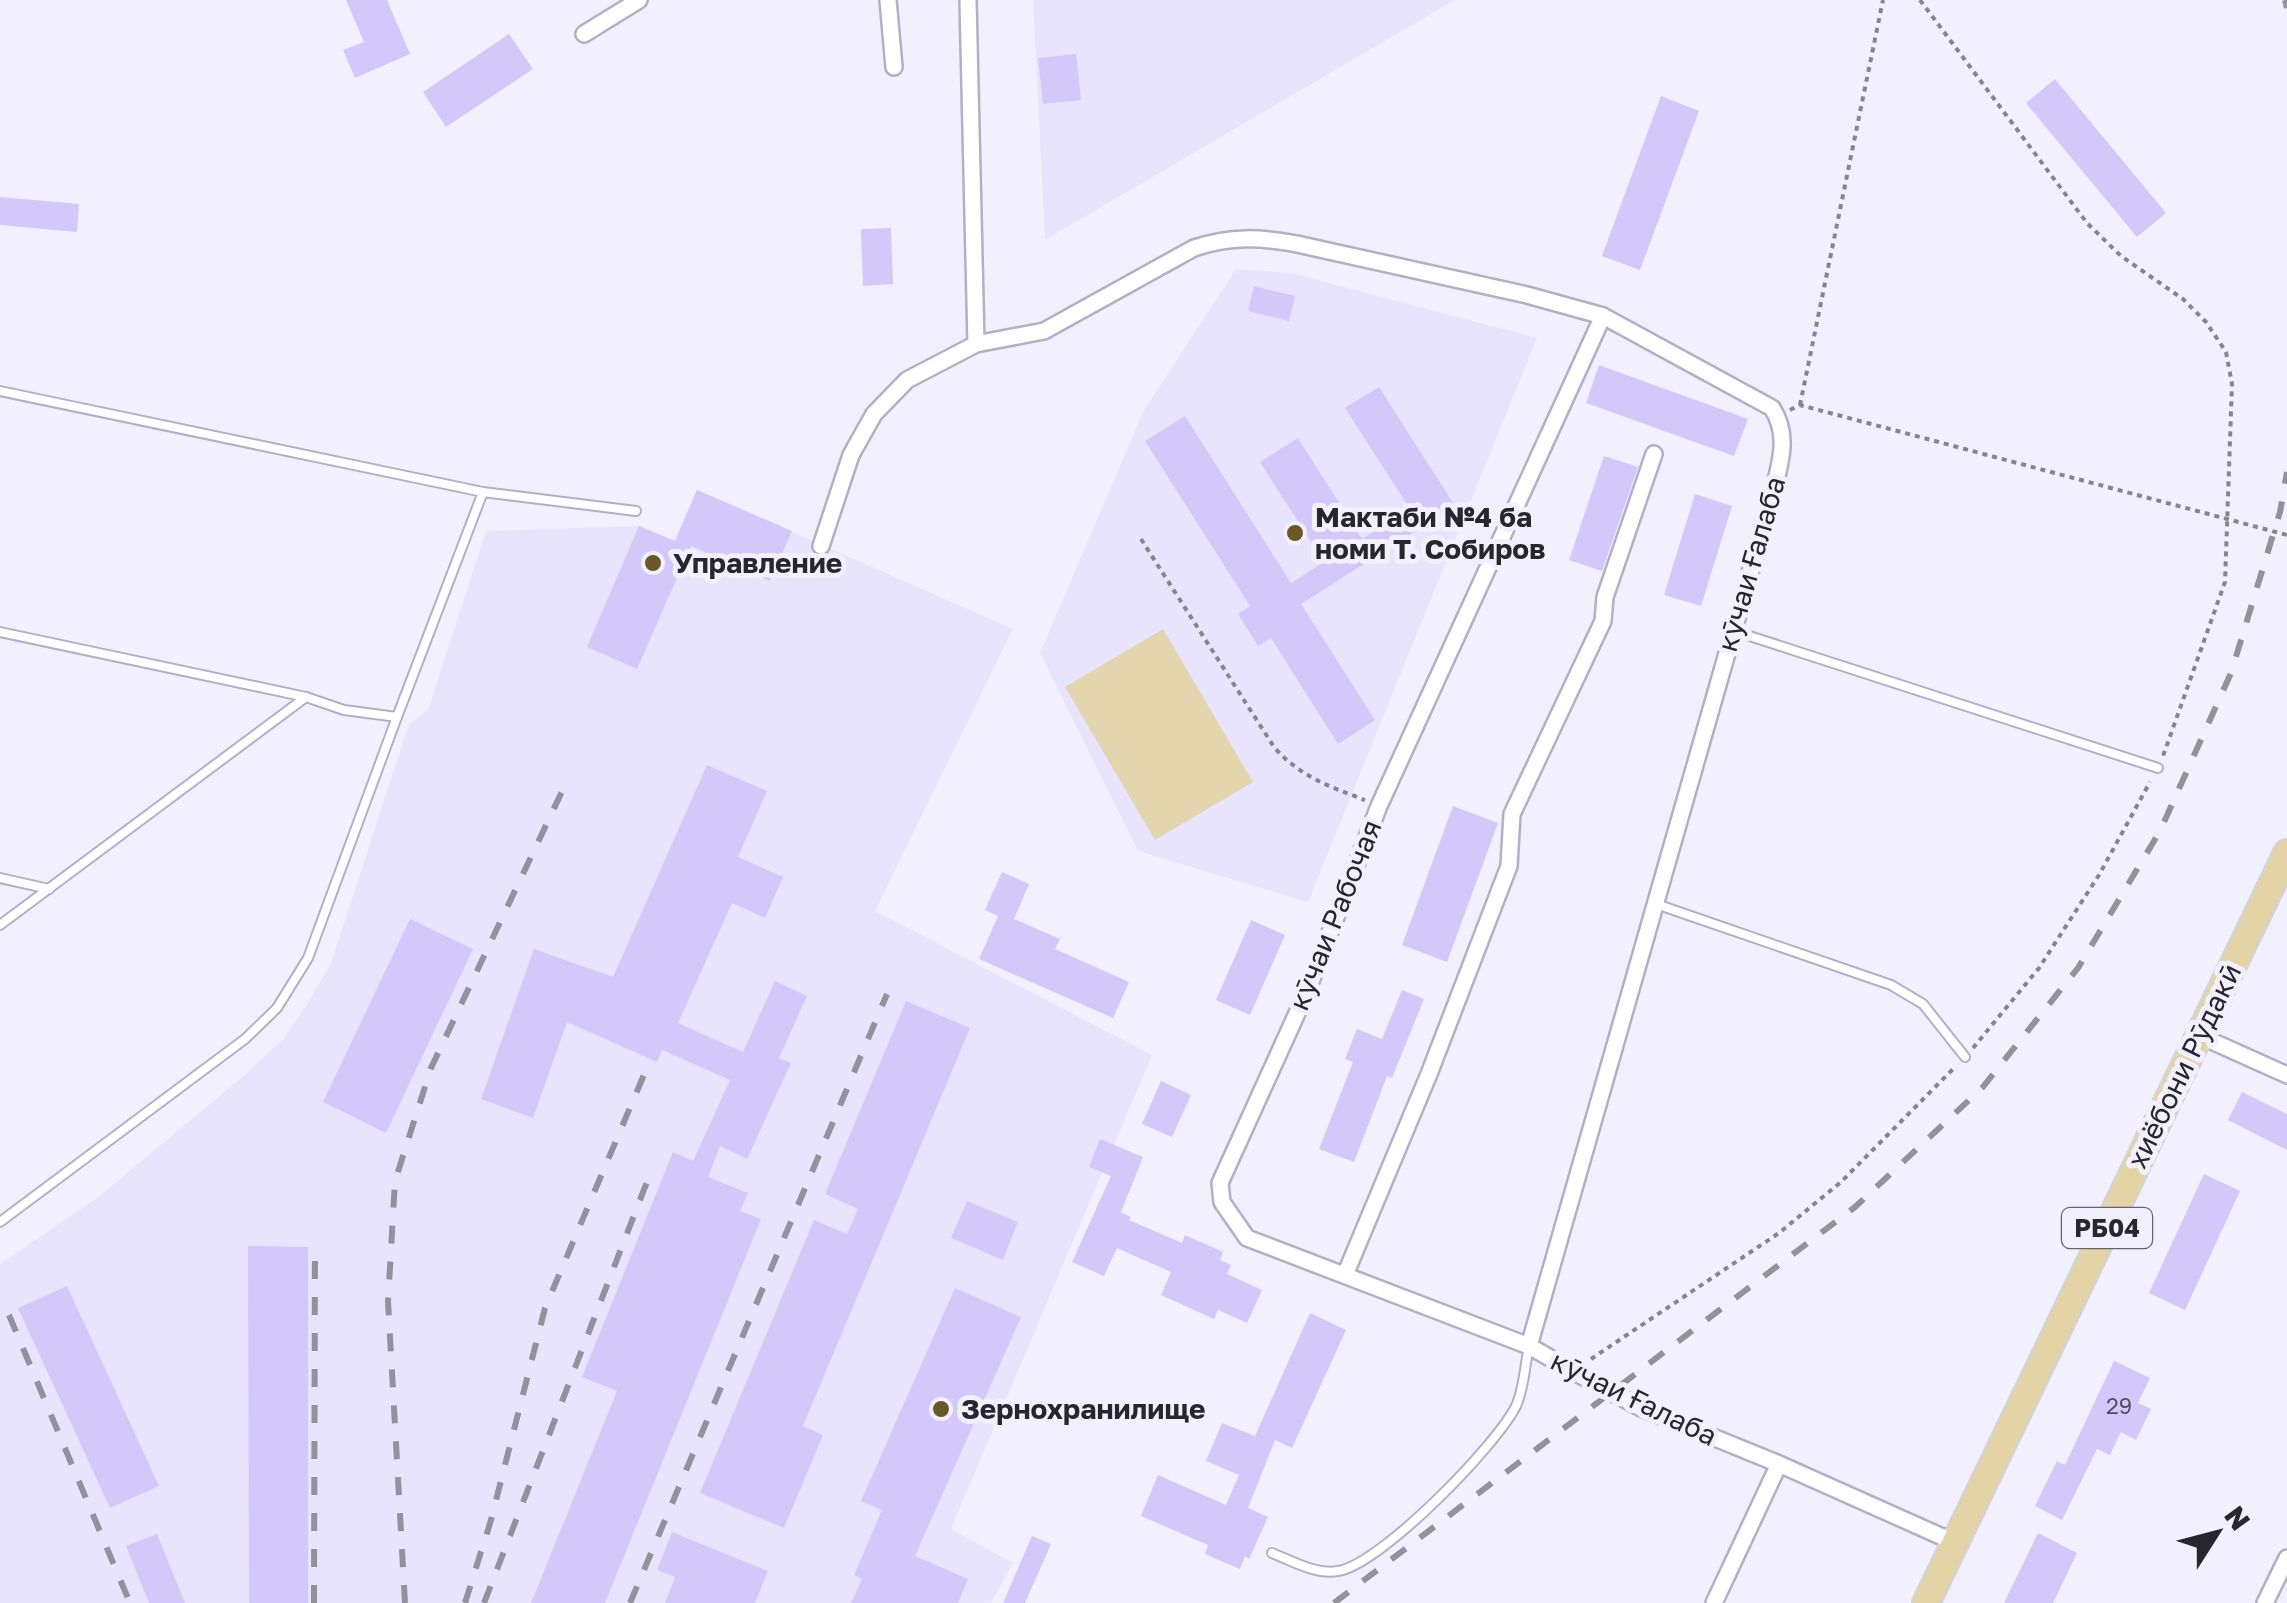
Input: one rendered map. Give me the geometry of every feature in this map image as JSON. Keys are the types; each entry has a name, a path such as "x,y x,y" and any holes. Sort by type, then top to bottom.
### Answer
{"main road":[{"name":"хиёбони Рӯдакӣ","path":"1926,1603 2287,853"}],"street":[{"path":"584,34 640,0"},
{"path":"888,0 894,67"},
{"path":"968,0 976,344"},
{"path":"821,546 851,455 874,414 907,380 976,344 1044,330 1194,248 1220,240 1260,237 1527,295 1603,316 1757,398 1778,418"},
{"name":"кӯчаи Рабочая","path":"1529,1346 1247,1238 1222,1202 1220,1182 1308,989 1379,806 1603,316"},
{"name":"кӯчаи Ғалаба","path":"1778,418 1783,447 1778,475 1529,1346 1640,1407 1956,1544"},
{"path":"1345,1275 1429,1074 1508,866 1512,814 1603,621 1605,596 1654,454"},
{"path":"2198,1035 2287,1076"},
{"path":"1714,1603 1779,1464"},
{"path":"2266,1603 2287,1558"}],"lane":[{"path":"0,391 483,492 636,511"},
{"path":"0,1222 245,1039 277,1008 308,958 483,492"},
{"path":"1733,630 2158,768"},
{"path":"0,632 306,697 344,710 397,718"},
{"path":"0,925 306,697"},
{"path":"0,878 50,890"},
{"path":"1656,904 1891,986 1923,1004 1965,1057"},
{"path":"1272,1554 1328,1572 1361,1564 1482,1453 1516,1404 1529,1346"}],"path":[{"path":"1778,418 1800,404 1883,0"},
{"path":"1576,1372 1779,1233 1841,1182 1965,1057 2039,968 2098,876 2158,768 2225,582 2232,463 2232,384 2226,352 2206,322 2182,299 2121,256 2087,223 1920,0"},
{"path":"1800,404 2287,535"},
{"path":"1142,539 1274,748 1288,764 1307,776 1352,795"}],"shaded area":[{"path":"1033,0 1455,0 1045,240"},
{"path":"1236,269 1291,273 1537,338 1308,902 1138,851 1040,653 1143,412"},
{"path":"697,490 1013,629 875,911 1152,1055 951,1529 1013,1563 991,1603 0,1603 0,1264 97,1198 241,1078 284,1038 308,1003 331,963 409,724 428,710 486,531 639,526 674,541"},
{"path":"1163,629 1253,782 1155,840 1065,687"}],"building":[{"path":"346,0 387,0 410,54 355,78 343,50 364,42"},
{"path":"509,34 533,69 446,127 423,92"},
{"path":"1076,54 1081,100 1043,104 1038,58"},
{"path":"2055,79 2166,213 2137,237 2026,103"},
{"path":"1661,96 1699,111 1640,270 1602,256"},
{"path":"0,197 79,204 77,232 0,225"},
{"path":"891,228 893,284 863,286 861,229"},
{"path":"1254,286 1295,296 1289,321 1248,311"},
{"path":"1599,365 1748,419 1734,456 1586,403"},
{"path":"1379,387 1455,506 1301,604 1375,720 1338,744 1271,638 1258,646 1238,614 1250,606 1145,441 1185,416 1291,583 1324,562 1260,462 1298,438 1362,539 1410,509 1345,408"},
{"path":"1604,456 1638,467 1602,571 1569,560"},
{"name":"Управление","path":"697,490 792,531 770,581 691,546 637,669 587,647 639,526 675,541"},
{"path":"1695,494 1732,506 1701,606 1664,595"},
{"path":"707,765 767,791 738,857 783,877 765,918 732,903 678,1023 743,1052 775,981 807,996 779,1058 791,1063 747,1159 720,1146 708,1177 748,1193 740,1211 761,1219 605,1603 531,1603 617,1391 582,1377 673,1152 693,1161 730,1080 662,1050 657,1062 567,1022 533,1118 481,1099 534,949 613,977"},
{"path":"1453,806 1498,823 1447,962 1402,945"},
{"path":"1002,872 1029,884 1014,919 1060,939 1055,949 1129,982 1113,1018 979,959 998,916 985,910"},
{"path":"410,919 473,949 386,1133 323,1102"},
{"path":"1251,920 1285,935 1250,1015 1216,1000"},
{"path":"1402,990 1424,999 1392,1078 1387,1076 1354,1162 1319,1149 1353,1062 1345,1059 1357,1029 1382,1039"},
{"path":"906,1001 970,1028 803,1426 823,1435 784,1528 700,1493 814,1220 847,1234 858,1209 825,1194"},
{"path":"1161,1081 1191,1095 1172,1137 1142,1124"},
{"path":"2242,1092 2287,1114 2287,1150 2228,1120"},
{"path":"1100,1139 1143,1157 1121,1212 1131,1217 1129,1220 1182,1243 1185,1235 1223,1252 1220,1260 1231,1265 1227,1274 1262,1290 1247,1323 1218,1310 1214,1319 1161,1295 1171,1272 1117,1248 1104,1276 1072,1262 1111,1176 1089,1167"},
{"path":"2204,1174 2240,1191 2185,1310 2149,1293"},
{"path":"967,1201 1018,1222 1003,1260 951,1238"},
{"path":"248,1246 308,1247 308,1603 249,1603"},
{"path":"67,1286 159,1486 110,1508 18,1308"},
{"name":"Зернохранилище","path":"955,1288 1021,1317 915,1556 968,1579 958,1603 851,1603 862,1579 854,1575 882,1510 861,1501"},
{"path":"1310,1313 1346,1330 1292,1448 1275,1440 1248,1508 1268,1517 1249,1559 1245,1556 1240,1569 1205,1554 1208,1545 1141,1516 1158,1475 1226,1505 1239,1475 1206,1461 1222,1423 1255,1436"},
{"path":"2114,1361 2150,1378 2138,1403 2151,1409 2136,1440 2121,1432 2110,1455 2097,1449 2062,1520 2035,1506 2057,1461 2065,1465"},
{"path":"672,1532 768,1571 755,1603 665,1603 675,1577 657,1570"},
{"path":"2038,1533 2077,1553 2053,1603 2004,1603"},
{"path":"157,1534 185,1603 149,1603 126,1546"},
{"path":"1032,1536 1051,1544 1025,1603 1003,1603"}],"railway":[{"path":"2285,0 2287,8"},
{"path":"1334,1603 1855,1207 1982,1088 2078,968 2160,831 2231,673 2280,512 2287,472"},
{"path":"405,1603 388,1301 395,1181 431,1068 566,783"},
{"path":"630,1603 887,994"},
{"path":"465,1603 491,1520 545,1308 646,1070"},
{"path":"484,1603 650,1174"},
{"path":"314,1603 315,1247"},
{"path":"9,1315 130,1603"}],"place":[{"name":"Мактаби №4 ба номи Т. Собиров","path":"1295,533"},
{"name":"Управление","path":"653,563"},
{"name":"Зернохранилище","path":"941,1409"}]}
